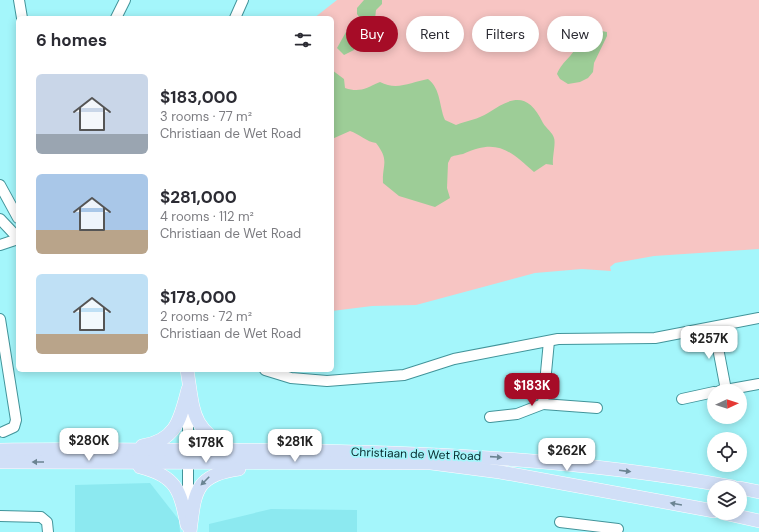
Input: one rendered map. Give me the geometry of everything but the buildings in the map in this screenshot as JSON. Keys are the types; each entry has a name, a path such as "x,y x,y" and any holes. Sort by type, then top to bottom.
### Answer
{"main road":[{"path":"187,372 193,406 201,427 211,438 233,450"},
{"path":"119,456 167,437 177,425 188,389"},
{"name":"Christiaan de Wet Road","path":"0,450 119,456 189,457 282,463 416,462 452,464 707,510"},
{"name":"Christiaan de Wet Road","path":"189,457 233,450 401,453 532,460 628,471 707,483"},
{"path":"119,456 154,471 170,480 179,492 189,531"},
{"name":"Christiaan de Wet Road","path":"0,462 119,456"},
{"path":"189,531 194,502 198,491 207,479 229,470 282,463"},
{"path":"747,489 759,492"},
{"path":"747,518 759,521"}],"street":[{"path":"19,0 22,16"},
{"path":"117,16 124,0"},
{"path":"236,16 243,0"},
{"path":"0,185 16,215"},
{"path":"0,201 10,205"},
{"path":"0,220 16,237"},
{"path":"0,245 16,240"},
{"path":"0,318 16,420 14,427 3,432"},
{"path":"272,372 291,378 327,381 404,375 425,370 454,359 549,341 569,339 655,338 759,318"},
{"path":"714,327 722,384"},
{"path":"543,404 549,341"},
{"path":"187,372 189,531"},
{"path":"747,386 759,384"},
{"path":"682,399 707,394"},
{"path":"490,417 517,414 543,404 597,408"},
{"path":"0,516 41,517 47,522 48,532"},
{"path":"560,522 596,529 618,529"}],"shaded area":[{"path":"337,0 759,0 759,249 654,256 615,263 610,267 611,271 582,269 535,273 416,305 372,306 334,311 334,16 317,16"},
{"path":"364,0 382,0 382,4 376,10 375,16 358,16 357,8"},
{"path":"603,31 607,32 607,36 603,44"},
{"path":"346,32 346,52 350,52 344,55 337,48"},
{"path":"574,52 599,52 594,63 593,72 588,78 580,82 568,84 560,79 557,74 562,65"},
{"path":"334,72 344,79 345,88 355,90 367,88 380,82 386,85 398,86 428,79 438,93 445,120 456,125 481,117 497,107 512,101 519,100 532,106 553,136 555,143 553,165 546,164 534,172 510,152 494,147 475,149 456,155 451,157 448,163 447,188 450,198 435,207 399,196 383,183 384,159 380,149 376,143 350,131 334,138"},
{"path":"150,483 179,520 180,532 75,532 75,485"},
{"path":"271,509 357,510 357,532 209,532 209,524"}]}
